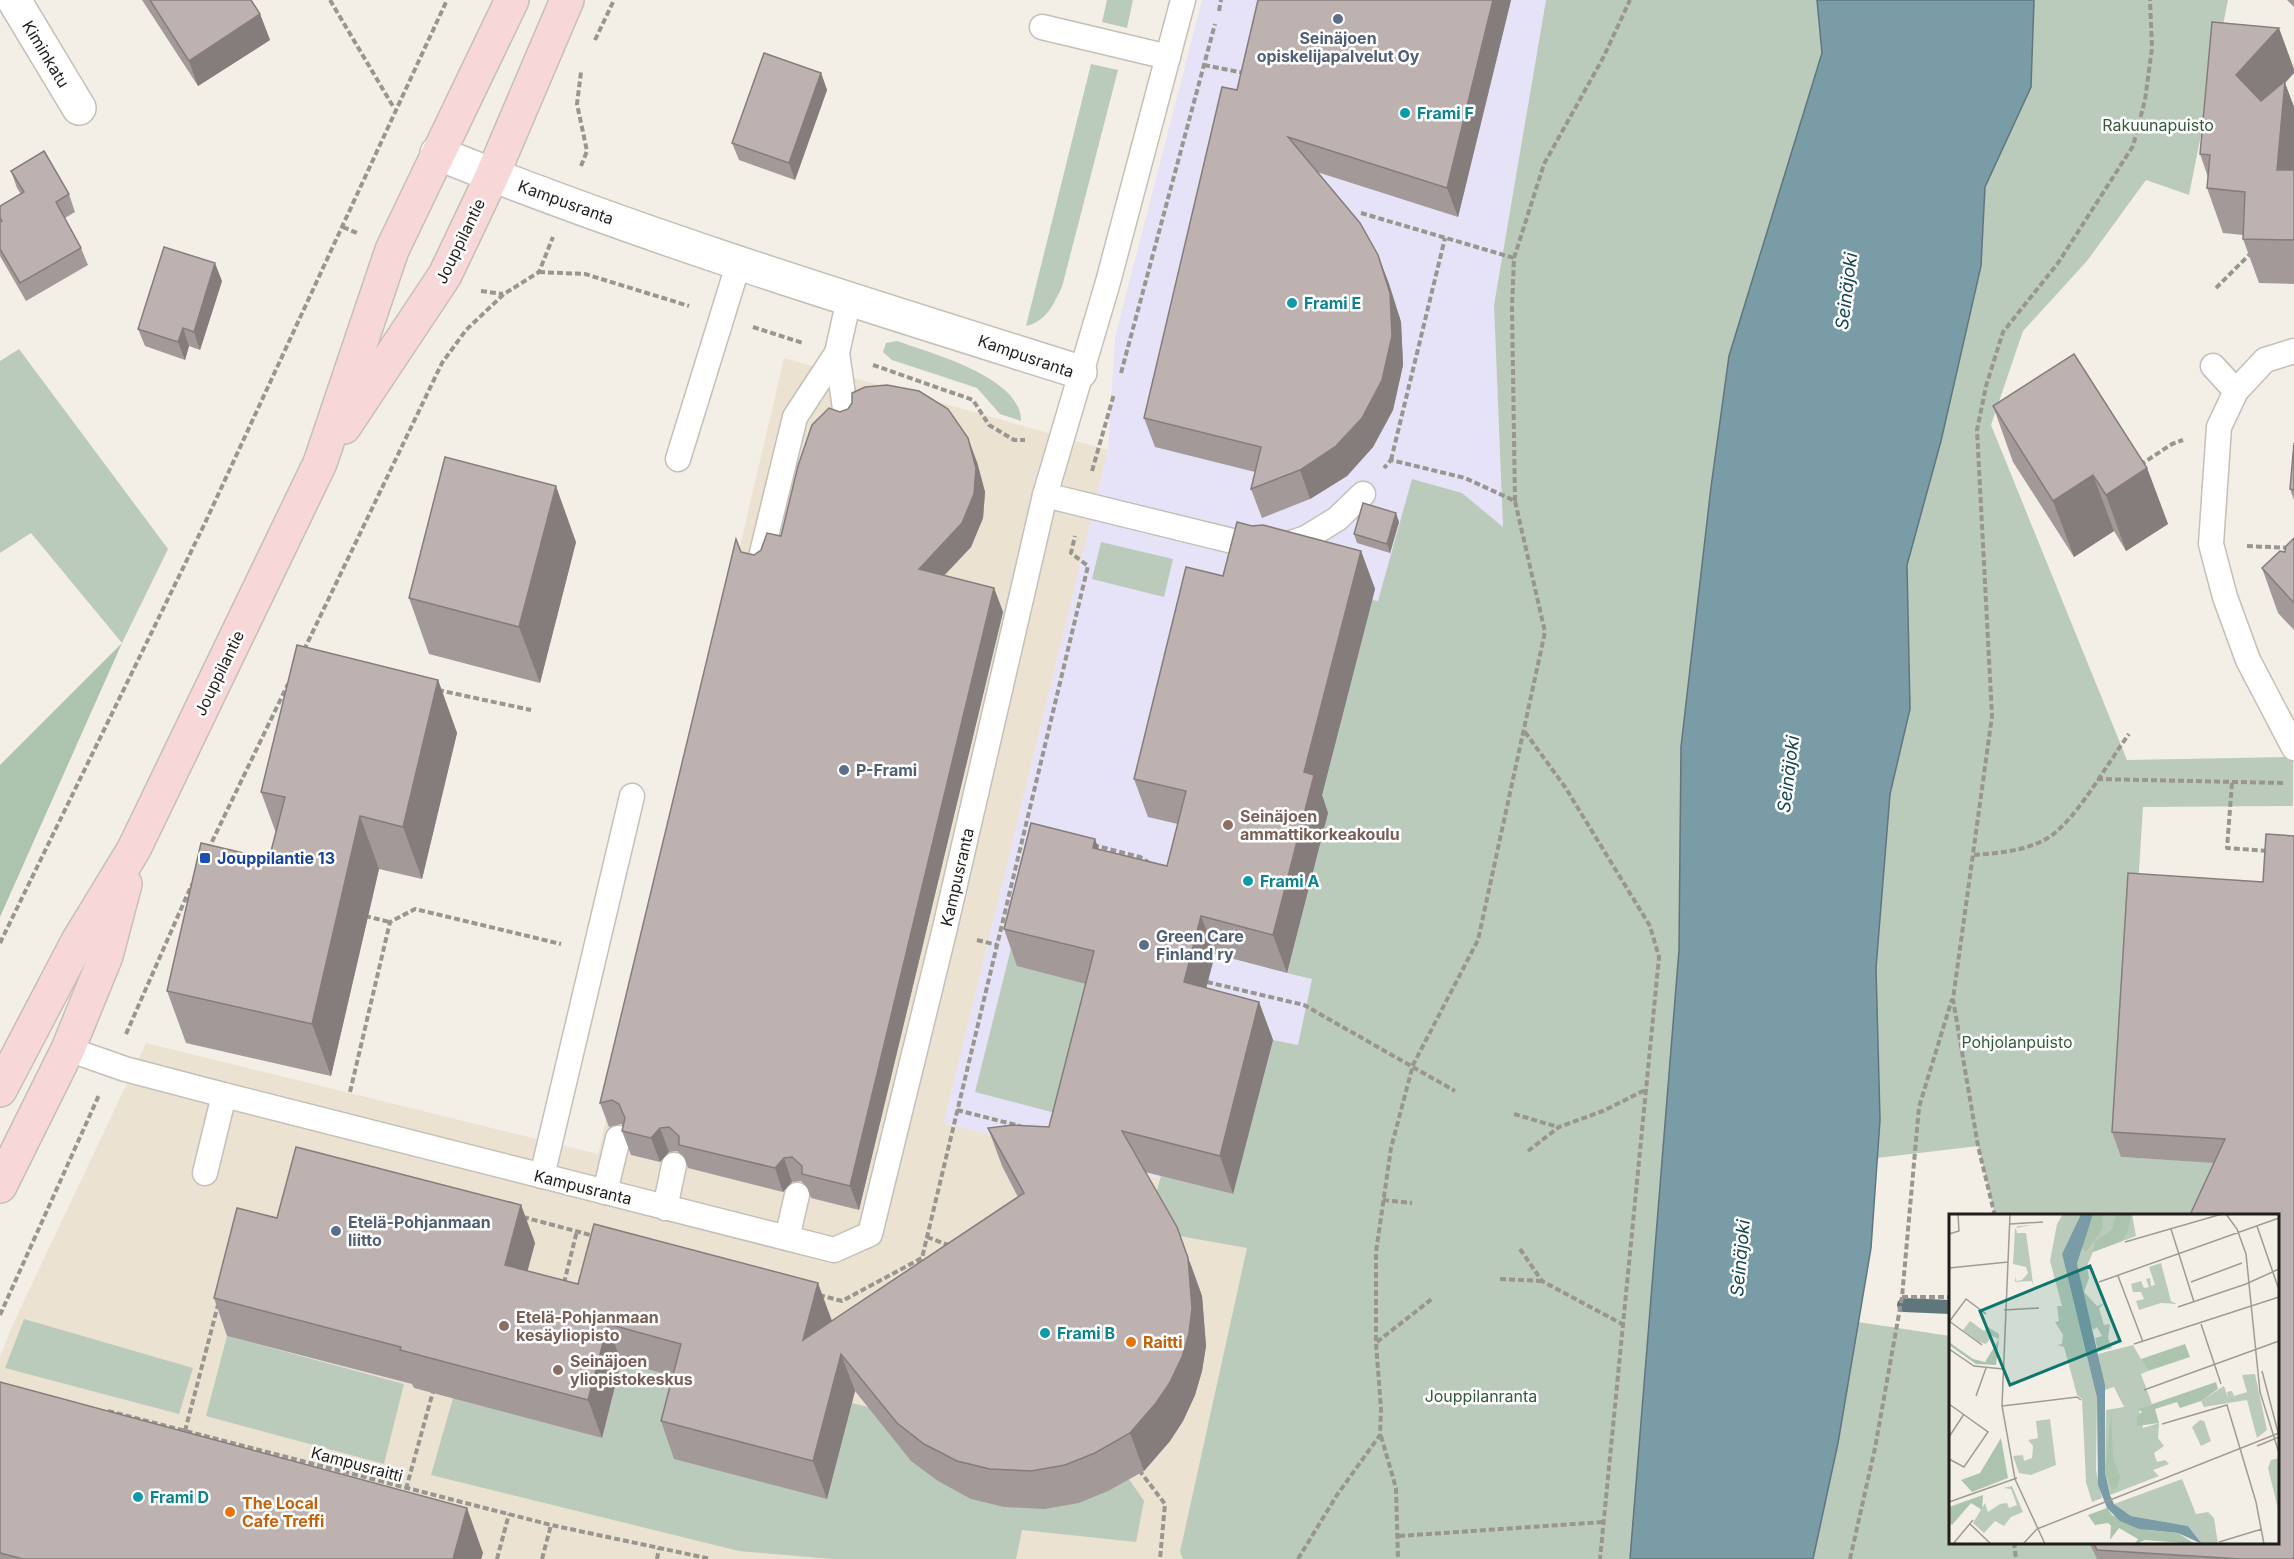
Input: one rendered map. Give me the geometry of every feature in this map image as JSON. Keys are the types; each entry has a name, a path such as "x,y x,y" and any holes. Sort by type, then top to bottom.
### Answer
{"main road":[{"name":"Jouppilantie","path":"0,1090 78,941 134,849 320,464 392,250 512,0"},
{"name":"Jouppilantie","path":"320,464 446,275 492,176 567,0"},
{"name":"Jouppilantie","path":"0,1186 68,1048 106,956 134,849"}],"street":[{"name":"Kiminkatu","path":"14,0 78,108"},
{"name":"Kampusranta","path":"437,153 566,203 739,262 1080,372"}],"lane":[{"path":"1080,372 1108,282 1183,0"},
{"path":"1042,27 1168,57"},
{"path":"678,459 720,316 739,262"},
{"path":"759,565 795,417 837,353 849,299"},
{"path":"2294,351 2265,360 2236,391 2219,427 2211,544 2225,597 2248,660 2294,748"},
{"path":"837,353 847,422"},
{"path":"2214,366 2236,391"},
{"name":"Kampusranta","path":"68,1048 112,1064 224,1095 834,1251 870,1234 944,932 1045,495 1080,372"},
{"path":"1045,495 1269,550 1306,538 1337,519 1363,494"},
{"path":"542,1176 632,796"},
{"path":"205,1173 224,1095"},
{"path":"605,1192 618,1138"},
{"path":"665,1208 674,1165"},
{"path":"787,1239 797,1195"}],"path":[{"path":"330,0 395,109"},
{"path":"0,943 205,523 344,227 395,109 447,0"},
{"path":"595,42 614,0"},
{"path":"1398,1559 1396,1488 1380,1435 1381,1409 1376,1343 1376,1252 1390,1148 1413,1065 1478,940 1545,632 1515,501 1512,307 1514,258 1544,164 1604,58 1630,0"},
{"path":"1851,1559 1875,1448 1902,1297 1919,1107 1953,999 1992,717 1977,430 1986,386 2003,332 2058,262 2133,146 2145,100 2149,69 2151,0"},
{"path":"539,272 587,151 577,104 580,73 585,63"},
{"path":"1205,65 1252,75"},
{"path":"1361,213 1514,258"},
{"path":"1363,494 1391,460 1445,238"},
{"path":"2216,288 2255,249"},
{"path":"299,661 442,363 466,330 504,294 539,272 585,274 837,353 973,400 988,425 1014,440"},
{"path":"807,1292 842,1301 922,1258 1088,566 1071,553 1101,439"},
{"path":"2135,469 2172,444"},
{"path":"1391,460 1465,478 1515,501"},
{"path":"2211,544 2294,548"},
{"path":"205,858 289,682"},
{"path":"432,689 531,710"},
{"path":"1524,732 1565,787 1650,926 1659,957 1648,1088 1600,1559"},
{"path":"1974,855 2005,853 2046,839 2070,818 2129,734"},
{"path":"2096,779 2293,783"},
{"path":"2232,783 2227,848 2272,851"},
{"path":"1025,828 1036,831"},
{"path":"1083,843 1140,857 1158,868"},
{"path":"1140,857 1144,867"},
{"path":"0,1315 195,878"},
{"path":"364,916 390,922 416,909 594,952"},
{"path":"352,1086 390,922"},
{"path":"944,932 997,945"},
{"path":"1208,982 1304,1005 1413,1065 1455,1091"},
{"path":"1953,999 1978,1146 1995,1214"},
{"path":"1528,1152 1559,1127 1603,1111 1648,1088"},
{"path":"957,1110 1024,1127"},
{"path":"1514,1114 1559,1127"},
{"path":"1383,1200 1412,1203"},
{"path":"521,1216 600,1237"},
{"path":"562,1292 577,1231"},
{"path":"927,1237 959,1249"},
{"path":"1520,1249 1542,1281"},
{"path":"1500,1279 1542,1281 1624,1325"},
{"path":"1902,1297 1949,1297"},
{"path":"182,1441 220,1298"},
{"path":"1376,1343 1433,1298"},
{"path":"406,1489 437,1377"},
{"name":"Kampusraitti","path":"104,1410 551,1525 711,1559"},
{"path":"1298,1559 1337,1495 1380,1435"},
{"path":"1137,1467 1165,1504 1160,1559"},
{"path":"337,1481 340,1471"},
{"path":"496,1559 509,1514"},
{"path":"1399,1536 1604,1522"},
{"path":"542,1559 551,1525"},
{"path":"2014,1544 2016,1559"},
{"path":"657,1559 659,1548"}],"shaded area":[{"name":"Seinäjoen ammattikorkeakoulu","path":"1202,0 1546,0 1494,305 1503,528 1354,1228 944,1123 1108,450 1115,337"},
{"path":"784,358 1108,450 944,1123 1354,1228 1277,1559 0,1559 0,1357 12,1326 146,1043 598,1154"}],"green space":[{"path":"1107,0 1133,0 1127,28 1102,22"},
{"name":"Jouppilanranta","path":"1546,0 1817,0 1822,53 1729,356 1711,487 1681,747 1679,950 1630,1559 1183,1559 1180,1552 1247,1248 1174,1235 1131,1183 1157,1190 1161,1176 1233,1194 1273,1040 1298,1045 1312,979 1287,973 1328,813 1250,793 1372,600 1378,601 1412,479 1462,493 1503,527 1494,305"},
{"name":"Pohjolanpuisto","path":"2034,0 2228,0 2189,195 2146,180 2087,261 2023,331 1991,425 2127,760 2293,757 2293,806 2143,807 2121,1157 2238,1164 2212,1214 1995,1214 1978,1146 1877,1158 1880,1120 1876,968 1890,794 1910,709 1907,565 1941,441 1981,266 1985,187 2031,87"},
{"path":"1091,64 1118,70 1062,287 1044,316 1026,326"},
{"path":"897,341 951,360 991,380 1007,392 1017,405 1021,421 1000,414 977,388 892,360 883,352 886,343"},
{"path":"19,349 168,549 122,643 31,533 0,553 0,361"},
{"path":"1101,542 1173,559 1164,597 1092,579"},
{"path":"122,643 0,917 0,765"},
{"path":"1034,857 1108,989 1075,1118 975,1092"},
{"path":"24,1319 193,1368 179,1414 5,1368"},
{"path":"1858,1322 1949,1336 1949,1544 2089,1544 2097,1559 1813,1559 1838,1443"},
{"path":"227,1336 404,1384 384,1464 206,1416"},
{"path":"621,1362 694,1382 827,1499 852,1403 875,1409 1079,1503 1129,1479 1144,1501 1136,1542 1022,1530 1016,1559 833,1559 739,1551 431,1475 453,1398 602,1438"}],"water":[{"name":"Seinäjoki","path":"1817,0 2034,0 2031,87 1985,187 1981,266 1941,441 1907,565 1910,709 1890,794 1876,968 1880,1120 1871,1248 1838,1443 1813,1559 1630,1559 1679,950 1681,747 1711,487 1729,356 1822,53"}],"building":[{"path":"150,0 251,0 260,14 189,61"},
{"path":"1258,0 1493,0 1447,188 1288,137 1360,223 1378,255 1390,293 1392,336 1382,380 1362,418 1336,446 1300,470 1251,489 1261,447 1144,418 1222,87 1237,90"},
{"path":"2212,22 2279,28 2236,75 2261,101 2285,81 2277,170 2294,170 2294,240 2243,239 2245,192 2207,188 2210,155 2200,154"},
{"path":"764,53 821,73 789,163 732,143"},
{"path":"44,151 69,194 56,202 81,248 20,283 0,249 0,222 2,221 0,206 24,192 11,171"},
{"path":"164,247 215,263 194,332 183,328 178,342 138,329"},
{"path":"2074,354 2147,468 2106,495 2093,475 2053,501 1993,406"},
{"name":"P-Frami","path":"887,385 919,391 948,409 968,438 976,468 974,494 962,523 919,569 994,588 850,1186 802,1174 802,1166 792,1157 784,1158 775,1168 679,1145 679,1136 669,1127 660,1128 651,1138 622,1131 625,1118 619,1104 612,1100 600,1103 736,539 741,552 754,555 761,550 767,533 781,536 798,466 812,425 829,408 840,412 848,409 852,403 852,393 865,387"},
{"path":"2294,443 2294,490 2290,489"},
{"path":"445,457 556,486 519,627 409,598"},
{"path":"1363,503 1396,513 1387,544 1354,534"},
{"path":"1237,522 1252,526 1263,525 1361,551 1304,772 1314,775 1273,935 1201,916 1184,982 1259,1002 1220,1156 1122,1131 1177,1227 1188,1258 1192,1308 1189,1333 1182,1357 1169,1384 1130,1433 1095,1453 1065,1465 1031,1471 990,1469 957,1461 924,1444 897,1423 841,1354 813,1461 661,1421 681,1344 608,1324 588,1400 400,1350 401,1347 214,1298 237,1208 277,1218 296,1147 521,1205 505,1265 543,1275 578,1284 594,1224 818,1283 803,1340 1024,1193 988,1128 1013,1125 1049,1127 1094,951 1004,929 1031,823 1095,839 1093,848 1167,866 1186,791 1134,779 1186,567 1223,576"},
{"path":"2294,538 2294,603 2262,568 2280,551 2285,552 2286,546"},
{"path":"297,645 438,680 403,827 360,816 312,1024 167,991 201,843 269,859 285,797 261,792"},
{"path":"2266,834 2294,836 2294,1559 2240,1559 2097,1550 2094,1544 2279,1544 2279,1214 2190,1214 2225,1139 2112,1132 2128,873 2263,882"},
{"name":"Frami D","path":"0,1382 467,1508 453,1559 23,1559 0,1553"}],"waterway":[{"path":"1904,1305 1949,1307"}],"place":[{"name":"Seinäjoen opiskelijapalvelut Oy","path":"1338,19"},
{"name":"Frami F","path":"1405,113"},
{"name":"Frami E","path":"1292,303"},
{"name":"P-Frami","path":"844,770"},
{"name":"Seinäjoen ammattikorkeakoulu","path":"1228,825"},
{"name":"Jouppilantie 13","path":"205,858"},
{"name":"Frami A","path":"1248,881"},
{"name":"Green Care Finland ry","path":"1144,945"},
{"name":"Etelä-Pohjanmaan liitto","path":"336,1231"},
{"name":"Etelä-Pohjanmaan kesäyliopisto","path":"504,1326"},
{"name":"Frami B","path":"1045,1333"},
{"name":"Raitti","path":"1131,1342"},
{"name":"Seinäjoen yliopistokeskus","path":"558,1370"},
{"name":"Frami D","path":"138,1497"},
{"name":"The Local Cafe Treffi","path":"230,1512"}],"park label":[{"name":"Rakuunapuisto","path":"2158,125"}]}
